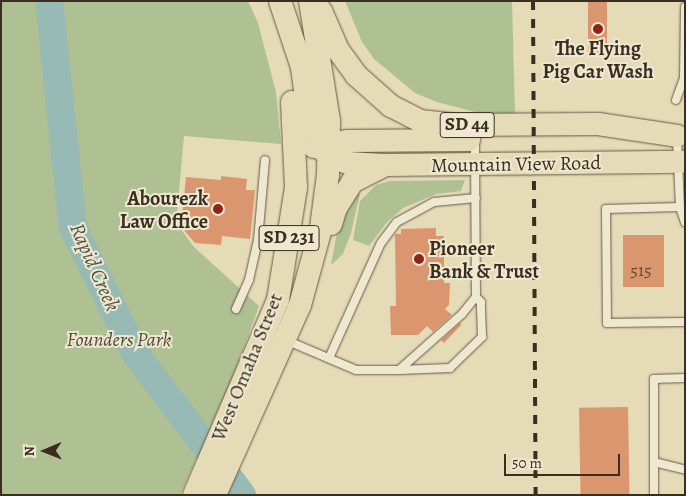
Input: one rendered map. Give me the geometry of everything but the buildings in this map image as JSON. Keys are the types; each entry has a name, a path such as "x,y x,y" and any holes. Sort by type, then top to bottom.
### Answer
{"main road":[{"name":"West Omaha Street","path":"263,1 284,56 295,131 296,175 292,222 278,300 275,335"},
{"path":"280,1 302,67 310,128 331,151"},
{"name":"West Omaha Street","path":"215,495 260,370 275,335 300,305 321,228 331,151 327,101 310,1"},
{"name":"SD 44","path":"316,1 338,50 356,75 391,106 420,121 457,125 598,124 681,136"},
{"name":"Mountain View Road","path":"331,151 475,140 681,136"},
{"path":"296,175 306,154 331,151"},
{"name":"Mountain View Road","path":"331,151 384,165 682,162"},
{"path":"300,305 313,299 331,222 343,195 356,178 384,165"},
{"name":"West Omaha Street","path":"194,495 260,370"}],"lane":[{"path":"676,100 684,78 685,7"},
{"path":"681,136 680,208 685,222"},
{"path":"275,335 356,370 450,368 482,337 481,302 476,296 475,140"},
{"path":"236,310 249,280 258,240 266,160"},
{"path":"329,358 381,243 397,222 434,202 476,198"},
{"path":"680,208 606,209 607,323 685,322"},
{"path":"399,370 436,339 476,296"},
{"path":"654,495 654,379 685,378"},
{"path":"654,462 685,470"}],"green space":[{"name":"Founders Park","path":"1,1 248,1 258,23 276,92 281,144 184,136 176,223 195,248 259,306 234,375 180,495 1,495"},
{"path":"345,1 512,1 515,114 483,114 437,102 415,93 374,59 362,42"},
{"path":"465,180 461,191 436,194 403,208 387,222 369,246 353,240 360,201 376,185 390,181"},
{"path":"357,193 360,194 351,233 343,254 331,265 340,216"}],"waterway":[{"name":"Rapid Creek","path":"49,1 73,228 135,353 242,495"}],"railway":[{"path":"533,1 536,495"}],"place":[{"name":"The Flying Pig Car Wash","path":"598,29"},
{"name":"Abourezk Law Office","path":"218,209"},
{"name":"Pioneer Bank & Trust","path":"419,259"}]}
